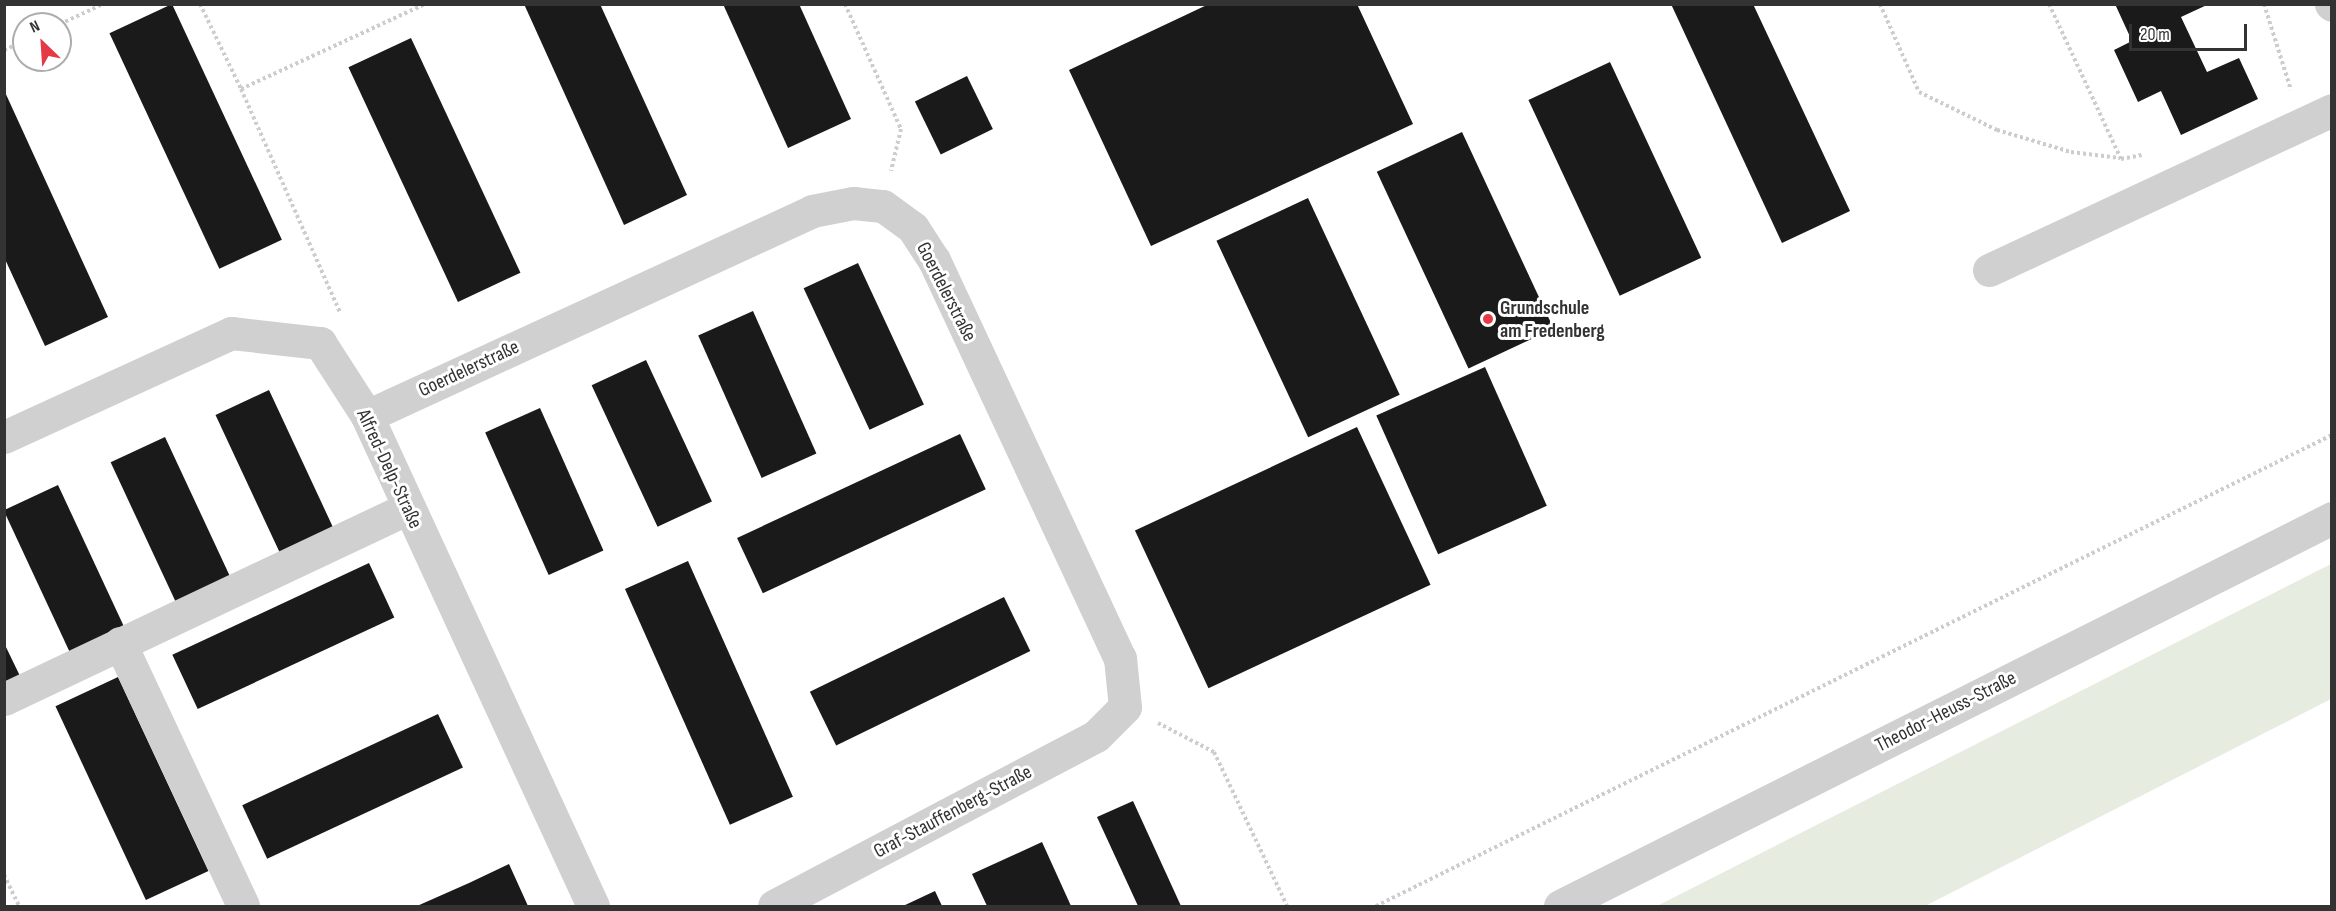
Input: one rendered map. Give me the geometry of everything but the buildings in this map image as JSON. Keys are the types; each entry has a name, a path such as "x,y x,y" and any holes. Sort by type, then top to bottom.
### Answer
{"street":[{"path":"1989,270 2324,114"},
{"name":"Goerdelerstraße","path":"367,416 812,211 853,203 883,206 913,228 933,260 1120,658 1125,707"},
{"path":"4,437 231,333 320,343"},
{"name":"Alfred-Delp-Straße","path":"320,343 367,416 592,906"},
{"path":"4,699 408,508"},
{"name":"Theodor-Heuss-Straße","path":"1560,906 2331,518"},
{"path":"120,643 243,906"},
{"name":"Graf-Stauffenberg-Straße","path":"774,906 1096,736 1125,707"}],"path":[{"path":"72,18 102,4"},
{"path":"200,4 341,310 320,343"},
{"path":"845,4 901,129 883,206"},
{"path":"1880,4 1919,92 1996,130 2071,152 2121,159 2144,154"},
{"path":"2049,4 2121,159"},
{"path":"2264,4 2293,96 2324,114"},
{"path":"241,89 424,5"},
{"path":"1376,906 2331,435"},
{"path":"1125,707 1214,752 1287,906"},
{"path":"4,875 19,906"}],"shaded area":[{"path":"2331,564 2331,699 1925,906 1657,906"}],"place":[{"name":"Grundschule am Fredenberg","path":"1488,319"}]}
